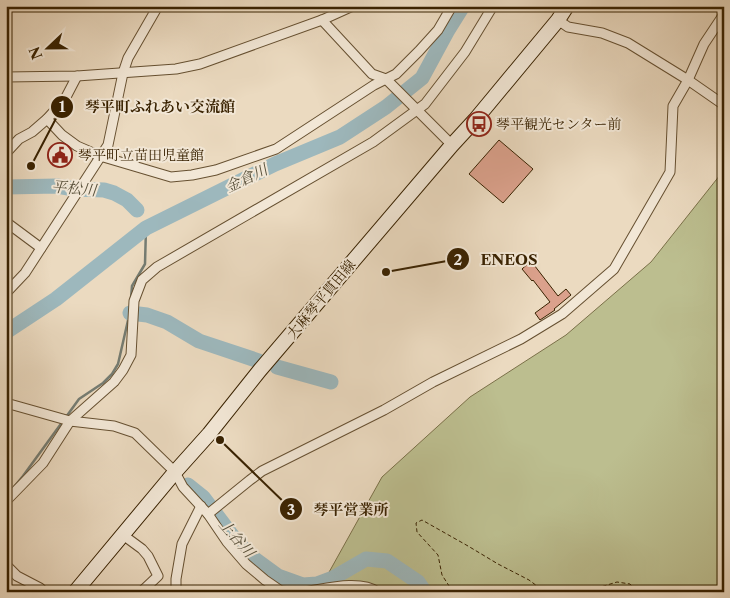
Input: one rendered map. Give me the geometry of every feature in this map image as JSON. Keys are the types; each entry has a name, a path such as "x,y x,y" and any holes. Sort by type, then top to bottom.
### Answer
{"main road":[{"name":"大麻琴平貫田線","path":"75,592 272,356 475,120 558,20 567,6"}],"street":[{"path":"6,293 25,273 108,144 128,58 158,6"},
{"path":"6,77 77,76 176,69 200,64 322,20 353,6"},
{"path":"47,120 62,135 78,146 100,156 171,177 192,176 216,170 276,149 374,85 388,81 438,30 452,6"},
{"path":"6,502 43,462 70,421 114,382 123,370 131,355 134,301 142,280 157,267 373,142 415,108 425,104 465,52 493,6"},
{"path":"208,514 262,471 369,418 433,382 521,339 562,314 614,269 670,172 673,106 688,80 704,44 724,14"},
{"path":"322,20 372,74 388,81 452,145"},
{"path":"558,20 568,27 602,32 628,43 724,104"},
{"path":"6,153 19,139 32,132 47,120 65,99 77,76"},
{"path":"6,222 41,248"},
{"path":"6,404 70,421 114,426 135,433 175,472 183,487 208,514 227,542 246,564 281,591 290,592"},
{"path":"176,592 176,579 182,544 201,506"},
{"path":"122,535 142,549 148,556 158,576 142,592"},
{"path":"6,565 17,576 44,592"},
{"path":"303,592 351,585 369,587 378,592"}],"path":[{"path":"453,592 442,575 438,555 417,532 416,523 422,520 529,580 544,592"},
{"path":"584,592 617,582 630,584 637,592"}],"green space":[{"path":"724,170 724,592 318,592 382,477 470,397 566,335 651,262"}],"building":[{"path":"499,140 533,169 503,203 469,174"},
{"path":"531,261 558,296 566,289 571,295 555,310 540,320 535,313 550,302 522,269"}],"waterway":[{"name":"金倉川","path":"6,332 56,299 146,228 275,164 340,137 386,107 422,78 463,6"},
{"name":"平松川","path":"6,187 57,186 74,189 104,190 127,200 137,210"},
{"path":"131,298 132,286 145,264 146,228"},
{"path":"130,313 147,315 167,322 199,341 259,361"},
{"path":"66,417 79,399 103,383 112,374 118,364 129,316"},
{"path":"277,367 331,382"},
{"path":"14,487 63,421"},
{"name":"上谷川","path":"188,485 203,497 237,542 252,557 278,576 303,585 317,584 333,578 366,559 387,561 418,582 425,592"}],"place":[{"name":"琴平観光センター前","path":"479,124"},
{"name":"琴平町立苗田児童館","path":"60,155"},
{"name":"琴平町ふれあい交流館","path":"31,166"},
{"name":"ENEOS","path":"386,272"},
{"name":"琴平営業所","path":"220,440"}]}
